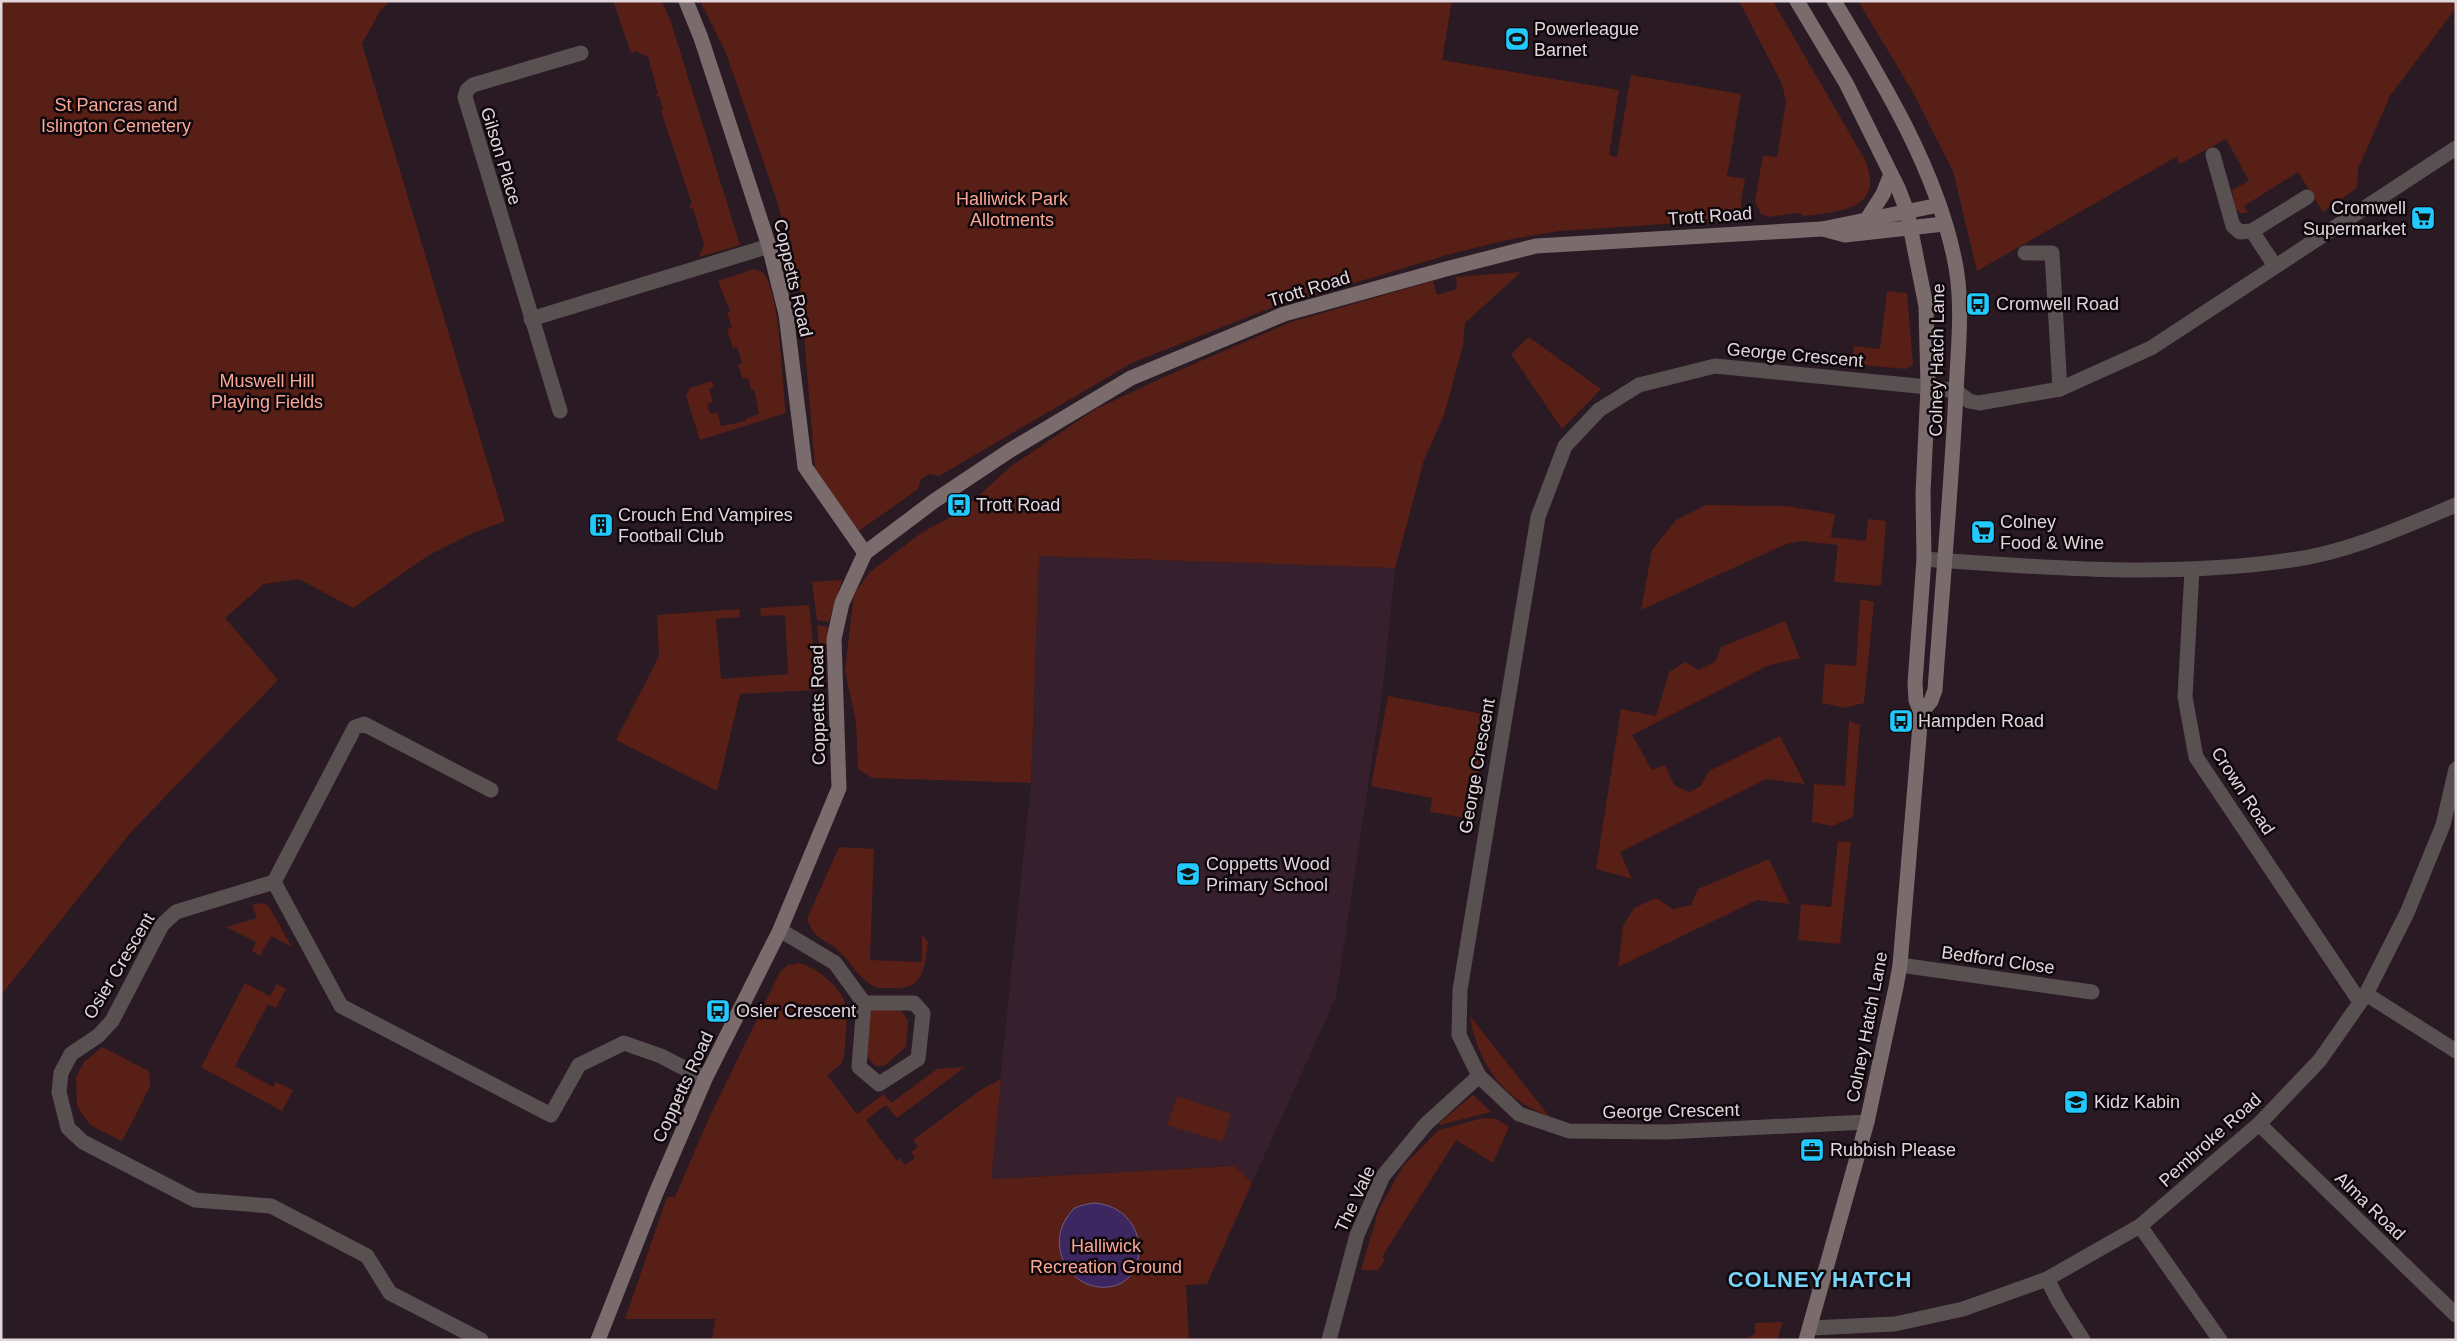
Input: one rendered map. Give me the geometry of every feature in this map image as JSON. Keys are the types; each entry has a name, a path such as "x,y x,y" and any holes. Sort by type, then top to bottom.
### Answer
{"street":[{"name":"Coppetts Road","path":"598,1340 656,1194 705,1078 780,930 839,788 834,639 842,604 865,553 805,467 786,314 768,246 700,38 686,1"},
{"name":"Colney Hatch Lane","path":"1797,1 1846,83 1907,211 1926,306 1928,387 1923,493 1924,558 1916,683 1916,700 1921,714 1900,965 1867,1122 1808,1334"},
{"name":"Colney Hatch Lane","path":"1834,1 1898,114 1927,174 1939,205 1958,278 1959,335 1952,475 1935,690 1931,701 1921,714"},
{"name":"Gilson Place","path":"560,411 465,97 467,90 474,85 581,53"},
{"path":"1956,391 1964,398 1979,402 2060,389 2151,348 2456,148"},
{"path":"2213,154 2233,226 2240,232 2252,231 2308,197"},
{"path":"1866,219 1883,194 1891,174"},
{"name":"Trott Road","path":"865,553 949,491 1010,451 1131,378 1284,314 1536,246 1822,228 1939,205"},
{"name":"Trott Road","path":"1822,228 1845,236 1944,224"},
{"path":"2252,231 2276,266"},
{"path":"531,319 768,246"},
{"path":"2025,253 2052,253 2060,389"},
{"name":"George Crescent","path":"1867,1122 1666,1132 1568,1131 1519,1114 1479,1076 1459,1035 1460,990 1538,517 1565,446 1599,410 1639,385 1714,366 1956,391"},
{"path":"1924,558 2074,569 2192,570 2292,560 2378,538 2456,505"},
{"name":"Crown Road","path":"2192,570 2185,697 2196,757 2363,998"},
{"path":"491,790 364,724 355,727 274,882 341,1006 551,1114 578,1065 624,1043 661,1056 705,1078"},
{"name":"Pembroke Road","path":"1808,1334 1895,1324 1963,1309 2047,1280 2140,1226 2259,1124 2320,1060 2363,998 2450,828 2456,769"},
{"name":"Osier Crescent","path":"274,882 176,912 162,925 112,1021 98,1036 71,1054 61,1073 59,1092 68,1128 83,1142 195,1200 271,1206 367,1256 390,1293 481,1340"},
{"path":"780,930 835,963 864,1003 859,1067 878,1084 918,1059 923,1013 914,1003 864,1003"},
{"name":"Bedford Close","path":"1900,965 2092,992"},
{"path":"2363,998 2456,1050"},
{"name":"The Vale","path":"1329,1340 1357,1237 1383,1176 1426,1124 1479,1076"},
{"name":"Alma Road","path":"2259,1124 2456,1315"},
{"path":"2140,1226 2220,1340"},
{"path":"2047,1280 2084,1340"}],"shaded area":[{"name":"Coppetts Wood Primary School","path":"1039,556 1395,568 1383,687 1336,997 1252,1183 1235,1166 990,1179 1031,783"},
{"path":"1094,1203 1113,1208 1126,1217 1135,1230 1139,1245 1138,1260 1132,1273 1122,1282 1108,1287 1095,1286 1083,1282 1073,1274 1065,1265 1059,1241 1062,1228 1073,1209"}],"green space":[{"name":"Muswell Hill Playing Fields","path":"1,1 390,1 380,11 362,44 505,521 475,532 429,555 353,608 299,579 264,584 225,618 278,680 131,832 1,995"},
{"path":"613,1 662,1 671,22 740,245 699,257 704,245 693,208 690,209 689,205 692,204 661,111 663,110 659,96 656,97 655,95 658,93 648,57 636,51 631,53"},
{"name":"Halliwick Park Allotments","path":"700,1 1452,1 1442,60 1619,90 1609,155 1617,157 1631,75 1741,94 1727,176 1745,179 1741,201 1742,222 1665,224 1560,231 1507,240 1447,255 1268,309 1132,363 939,476 929,474 921,479 918,489 859,531 815,469 800,287 777,201 726,53"},
{"path":"1739,1 1773,1 1865,160 1870,177 1869,189 1864,199 1855,205 1830,213 1803,216 1799,213 1768,217 1761,214 1755,201 1763,155 1777,157 1786,102 1781,82"},
{"path":"1858,1 2456,1 2456,8 2390,96 2358,169 2357,188 2323,212 2298,172 2244,206 2248,213 2241,213 2235,209 2232,190 2249,181 2226,139 2180,164 2176,157 1977,271 1953,171 1911,89"},
{"path":"754,269 766,277 775,305 786,413 700,440 686,396 690,388 712,381 714,387 709,389 713,402 707,404 710,414 717,412 721,426 746,421 746,419 759,414 754,389 751,390 748,378 743,379 738,365 742,363 737,347 733,348 727,329 732,327 727,313 730,311 718,281"},
{"path":"1521,272 1465,323 1463,346 1444,415 1424,460 1395,568 1039,556 1031,783 872,778 858,769 856,723 845,670 854,594 870,572 921,533 947,519 974,500 1010,467 1094,410 1168,375 1291,322 1433,281 1437,295 1457,289 1456,277"},
{"path":"1887,291 1907,293 1913,365 1906,369 1852,364 1854,346 1880,349"},
{"path":"1529,337 1601,389 1562,429 1511,354"},
{"path":"1706,505 1786,506 1835,514 1831,537 1866,541 1868,519 1886,521 1881,586 1834,582 1838,545 1801,541 1786,544 1641,610 1652,550 1676,520"},
{"path":"842,580 829,622 817,620 812,582"},
{"path":"1860,599 1874,602 1864,703 1845,708 1822,703 1825,664 1856,666"},
{"path":"809,605 818,690 740,694 717,791 616,740 659,656 657,615 739,609 740,617 716,619 721,679 788,674 785,615 761,616 760,608"},
{"path":"1785,621 1800,658 1767,666 1632,735 1652,770 1665,765 1674,785 1689,792 1701,786 1709,771 1780,736 1805,784 1766,779 1620,852 1632,879 1596,869 1621,709 1656,716 1669,672 1685,662 1699,670 1715,662 1721,647"},
{"path":"817,625 828,627 825,664 821,664"},
{"path":"1388,696 1488,715 1471,819 1430,812 1432,798 1371,786"},
{"path":"1849,721 1860,725 1853,817 1832,826 1812,822 1814,784 1845,786"},
{"path":"1838,841 1851,842 1840,944 1798,940 1801,904 1831,907"},
{"path":"839,847 874,849 870,960 922,962 922,935 928,942 924,969 917,981 911,985 903,988 872,986 862,978 841,953 818,937 811,927 807,919"},
{"path":"1769,859 1790,904 1757,900 1618,967 1623,926 1634,908 1656,898 1673,909 1691,905 1698,889"},
{"path":"266,904 269,907 292,947 271,936 260,956 252,951 256,942 226,927 257,918 252,905"},
{"name":"Halliwick Recreation Ground","path":"800,963 821,974 835,986 844,1000 847,1019 844,1057 841,1064 827,1075 857,1114 884,1094 891,1103 937,1069 965,1067 897,1118 886,1105 866,1120 897,1161 900,1158 905,1165 915,1158 911,1152 918,1147 913,1140 982,1089 1001,1079 991,1179 1235,1166 1252,1183 1207,1284 1186,1285 1189,1340 712,1340 715,1319 625,1319 667,1197 675,1197 709,1118 780,972 788,965"},
{"path":"245,983 270,996 277,984 286,989 276,1008 268,1004 235,1066 273,1087 276,1082 293,1090 282,1111 201,1067"},
{"path":"873,1008 901,1011 908,1020 906,1047 884,1066 876,1066 867,1057 868,1016"},
{"path":"1470,1016 1549,1116 1518,1100 1495,1077 1479,1049"},
{"path":"102,1047 149,1071 150,1087 122,1141 90,1125 77,1106 76,1077 85,1061"},
{"path":"1473,1095 1491,1112 1440,1125 1439,1123"},
{"path":"1177,1096 1231,1114 1222,1142 1167,1125"},
{"path":"1483,1118 1497,1119 1509,1127 1493,1163 1456,1140 1382,1257 1385,1260 1378,1270 1361,1270 1379,1209 1403,1166 1439,1130"},
{"path":"1783,1322 1777,1340 1743,1340 1755,1334 1755,1323"}],"pier":[{"path":"1113,1238 1141,1238 1141,1250 1113,1251"}],"place":[{"name":"Powerleague Barnet","path":"1517,39"},
{"name":"Cromwell Supermarket","path":"2423,218"},
{"name":"Cromwell Road","path":"1978,304"},
{"name":"Trott Road","path":"959,505"},
{"name":"Crouch End Vampires Football Club","path":"601,525"},
{"name":"Colney Food & Wine","path":"1983,532"},
{"name":"Hampden Road","path":"1901,721"},
{"name":"Coppetts Wood Primary School","path":"1188,874"},
{"name":"Osier Crescent","path":"718,1011"},
{"name":"Kidz Kabin","path":"2076,1102"},
{"name":"Rubbish Please","path":"1812,1150"}],"district":[{"name":"COLNEY HATCH","path":"1820,1279"}],"park label":[{"name":"St Pancras and Islington Cemetery","path":"116,115"}]}
